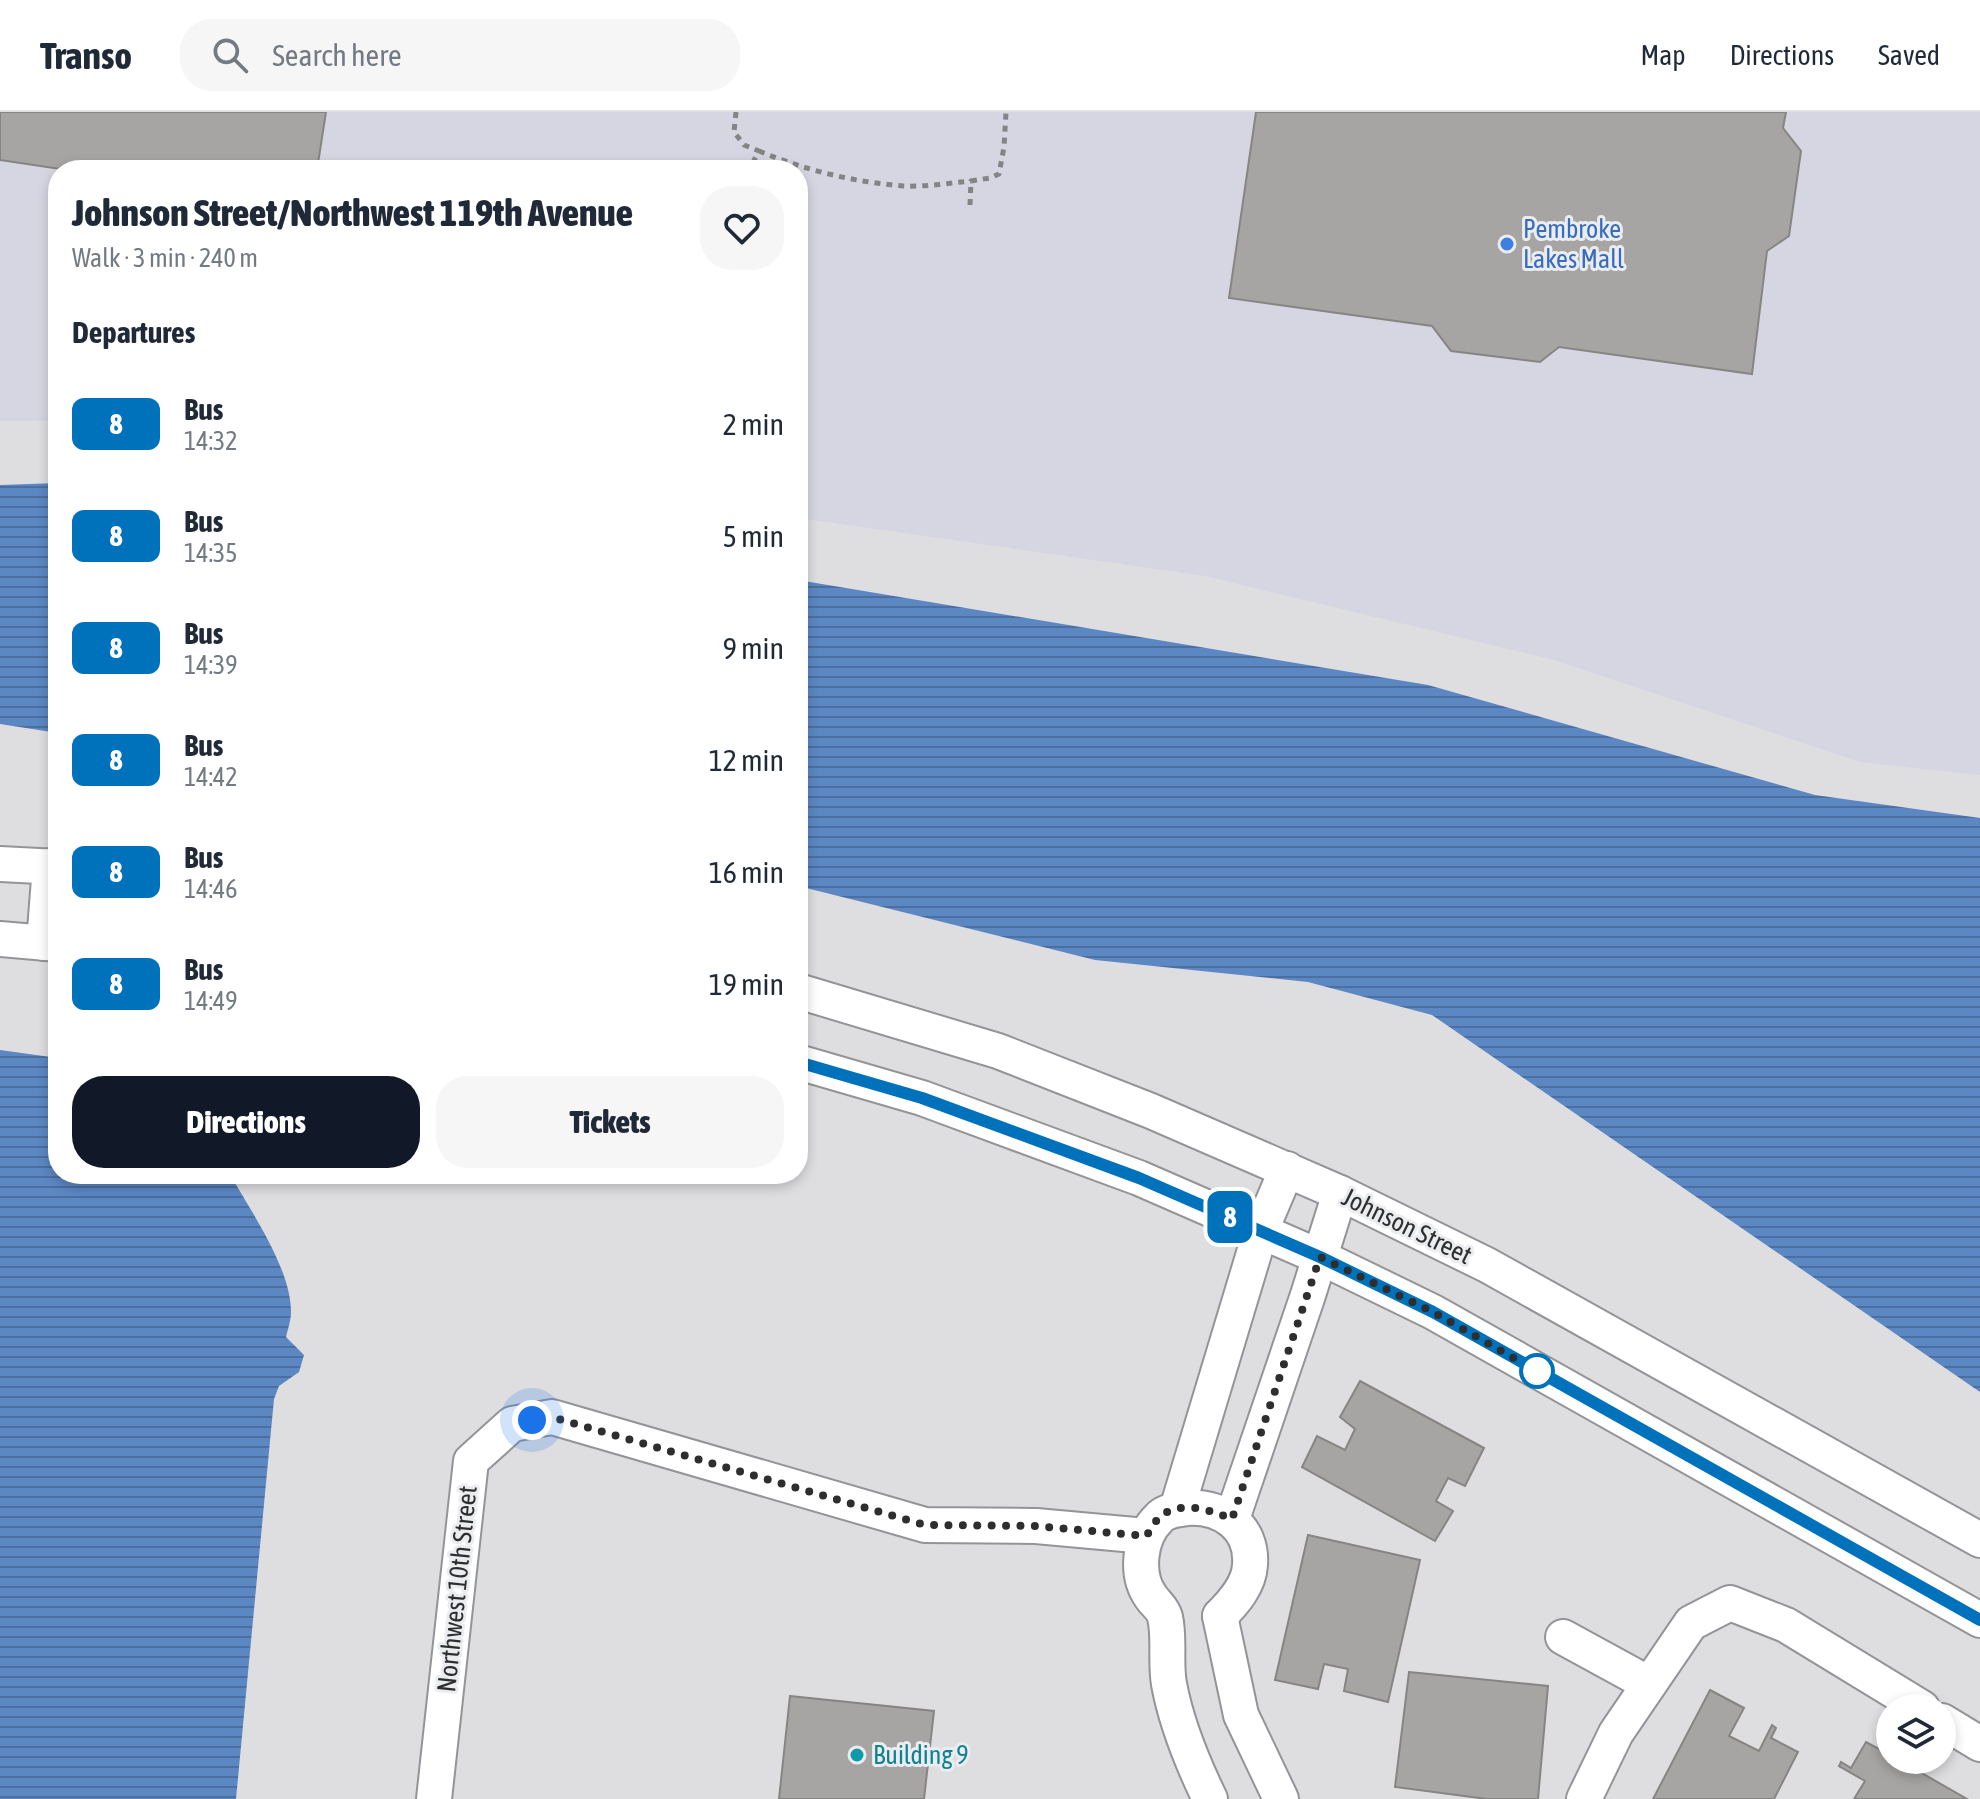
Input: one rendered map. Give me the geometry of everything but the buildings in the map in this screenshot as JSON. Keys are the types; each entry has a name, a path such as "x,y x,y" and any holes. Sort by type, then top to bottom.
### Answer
{"street":[{"path":"0,864 48,866"},
{"path":"0,939 48,943"},
{"name":"Johnson Street","path":"808,994 998,1051 1151,1111 1340,1193 1487,1265 1980,1540"},
{"path":"808,1065 922,1098 1139,1178 1320,1257 1433,1312 1980,1620"},
{"path":"1177,1509 1261,1230 1287,1169"},
{"path":"1232,1519 1340,1193"},
{"name":"Northwest 10th Street","path":"434,1799 471,1461 512,1424 552,1417 925,1525 1036,1526 1146,1536"},
{"path":"1198,1508 1232,1519 1241,1530 1249,1549 1250,1565 1245,1584 1234,1602 1220,1616 1196,1620 1165,1613 1149,1596 1142,1576 1141,1556 1146,1536 1159,1517 1177,1509 1198,1508"},
{"path":"1584,1799 1616,1733 1691,1623 1730,1603 1786,1625 1899,1694"},
{"path":"1165,1613 1168,1683 1183,1734 1210,1799"},
{"path":"1220,1616 1241,1715 1281,1799"},
{"path":"1563,1637 1649,1684"},
{"path":"1956,1729 1980,1744"}],"path":[{"path":"736,112 734,132 744,145 784,160"},
{"path":"808,168 824,174 905,186 990,178 999,174 1006,112"},
{"path":"754,160 759,151"},
{"path":"970,205 971,181"}],"shaded area":[{"path":"0,112 1980,112 1980,775 1860,762 1554,660 1205,576 808,519 808,160 48,160 48,421 0,421"}],"water":[{"path":"48,483 48,731 0,724 0,485"},
{"path":"808,582 1428,685 1815,795 1980,818 1980,1392 1432,1015 1308,982 1095,960 808,888"},
{"path":"0,1050 48,1057 48,1184 236,1184 277,1259 289,1295 291,1312 286,1337 304,1355 299,1372 279,1386 274,1399 236,1799 0,1799"}],"bus line":[{"name":"8","path":"808,1065 922,1098 1139,1178 1320,1257 1433,1312 1980,1620"}],"place":[{"name":"Pembroke Lakes Mall","path":"1507,244"},
{"name":"Building 9","path":"857,1755"}],"route":[{"path":"532,1420 552,1417 925,1525 1036,1526 1146,1536 1159,1517 1177,1509 1198,1508 1232,1519 1320,1257 1433,1312 1542,1374 1537,1371"}]}
